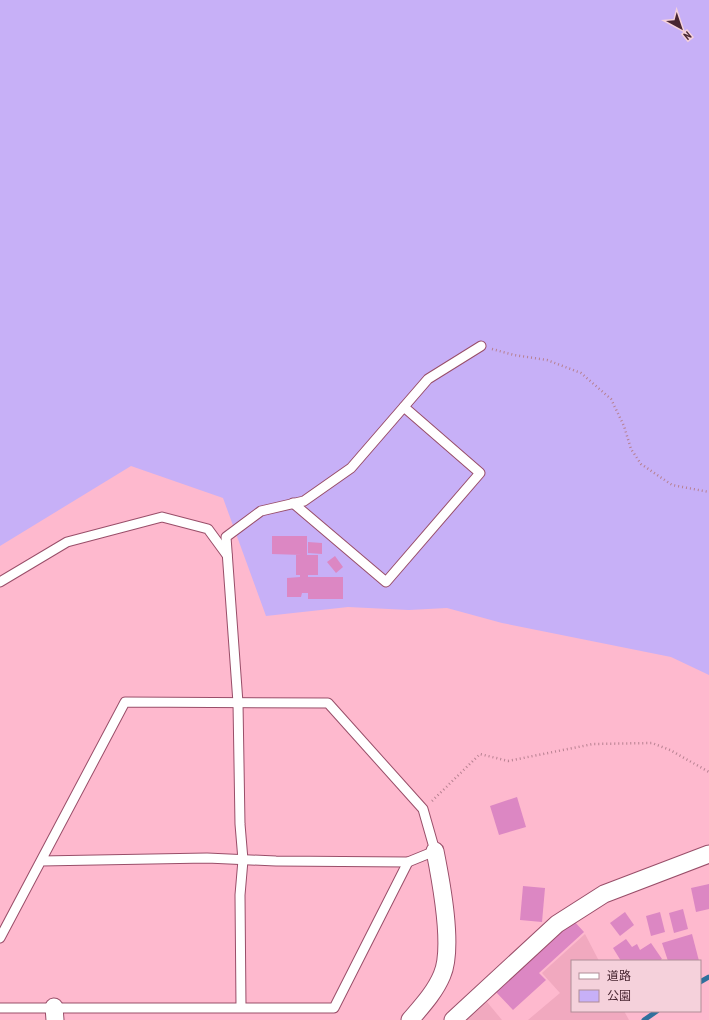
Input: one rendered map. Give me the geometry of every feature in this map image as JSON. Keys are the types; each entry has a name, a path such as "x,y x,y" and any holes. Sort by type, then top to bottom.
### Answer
{"street":[{"path":"410,1020 436,988 443,974 447,956 445,921 435,851"},
{"path":"453,1020 557,924 604,894 709,854"}],"lane":[{"path":"241,1007 240,895 243,860 240,824 238,703 226,537 261,511 304,501 351,468 428,379 481,346"},
{"path":"293,503 386,582 480,473 404,407"},
{"path":"0,582 68,542 162,517 208,529 228,555"},
{"path":"0,938 125,702 328,703 423,809 435,851 408,862 243,860 207,858 41,861"},
{"path":"0,1008 54,1014 241,1007 334,1008 408,862"}],"path":[{"path":"481,346 514,355 547,360 582,373 611,399 624,426 631,449 642,464 672,485 709,492"},
{"path":"423,809 480,754 508,761 593,744 652,743 670,750 709,772"}],"shaded area":[{"path":"585,934 598,960 571,960 571,1012 625,1012 629,1020 528,1020 560,993 542,973"},
{"path":"487,1002 502,1020 466,1020"}],"green space":[{"path":"0,0 709,0 709,675 671,657 502,623 447,608 409,610 348,607 266,616 223,498 131,466 0,546"}],"building":[{"path":"272,536 307,536 307,555 318,555 318,575 308,575 308,577 343,577 343,599 308,599 308,593 302,593 301,597 287,597 287,578 300,577 300,575 296,575 296,555 302,555 272,554"},
{"path":"308,542 322,543 322,554 308,553"},
{"path":"335,556 343,567 336,573 327,562"},
{"path":"517,797 526,827 499,835 490,806"},
{"path":"709,884 709,909 696,912 691,888"},
{"path":"523,886 545,888 542,922 520,920"},
{"path":"683,909 688,929 674,933 669,913"},
{"path":"625,912 634,925 620,936 610,923"},
{"path":"660,912 665,932 651,936 646,916"},
{"path":"573,920 584,932 539,973 546,980 513,1010 495,991"},
{"path":"692,934 699,960 668,960 662,943"},
{"path":"626,939 632,947 637,944 640,950 651,943 662,959 620,960 613,948"}],"waterway":[{"path":"701,981 709,977"},
{"path":"644,1020 656,1012"}]}
